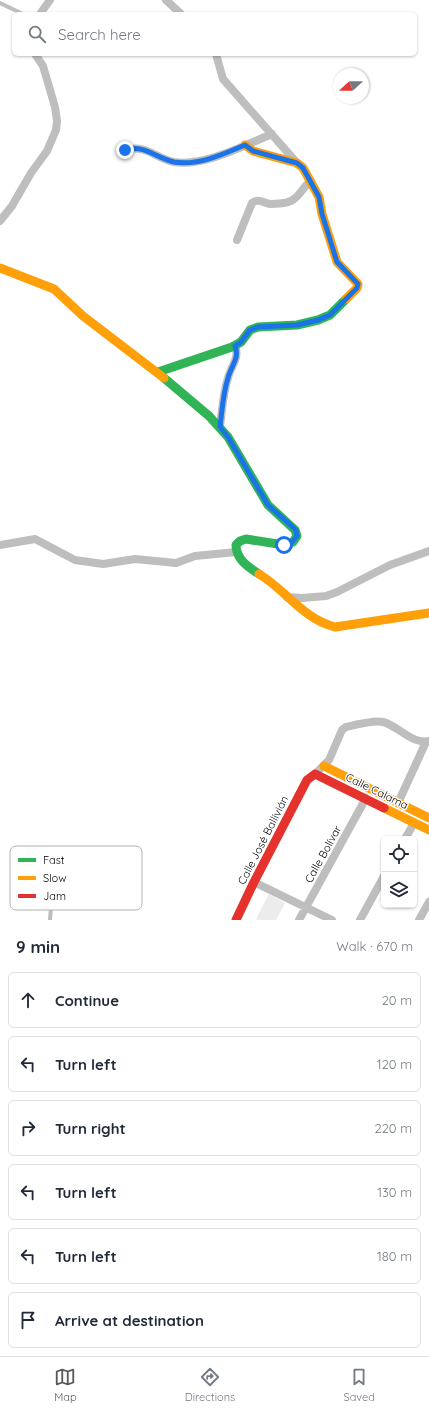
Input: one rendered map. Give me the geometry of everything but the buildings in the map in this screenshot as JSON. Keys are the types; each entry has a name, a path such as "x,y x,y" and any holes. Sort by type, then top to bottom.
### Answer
{"street":[{"path":"41,12 50,0"},
{"path":"166,0 179,12"},
{"path":"0,221 12,206 31,173 47,151 56,130 57,121 43,66 36,56"},
{"path":"158,372 235,346 241,342 250,330 258,327 297,325 318,320 330,315 357,288 358,284 337,262 322,214 319,197 303,168 223,79 217,56"},
{"path":"125,150 133,148 143,149 174,162 188,163 207,160 272,134"},
{"path":"245,145 253,151 297,163"},
{"path":"238,240 252,203 255,200 272,204 291,201 299,195 311,181"},
{"path":"0,268 54,289 83,316 158,372 220,427 228,437 268,505 296,530 297,536 292,542 284,545 246,540 240,541 236,545 236,552 247,566 275,584 308,616 324,625 335,627 429,613"},
{"path":"220,427 228,378 237,358 238,352 235,346"},
{"path":"0,545 35,539 75,560 103,564 135,559 176,563 195,556 236,552"},
{"path":"288,597 302,598 326,596 337,592 390,564 429,551"},
{"path":"314,774 329,760 342,730 346,727 381,722 390,725 410,738 428,742 398,803"},
{"path":"324,766 429,818"},
{"name":"Calle Calama","path":"314,774 429,830"},
{"name":"Calle José Ballivián","path":"236,920 254,882 308,780 314,774"},
{"name":"Calle Bolívar","path":"299,920 366,798"},
{"path":"407,836 414,823"},
{"path":"254,882 332,920"},
{"path":"360,920 381,882"},
{"path":"419,920 429,902"}],"lane":[{"path":"0,3 19,12"},
{"path":"50,920 51,910"}],"shaded area":[{"path":"269,894 285,903 276,920 258,920 256,919"}],"traffic: fast":[{"path":"158,372 232,347 241,342 250,330 258,327 297,325 318,320 330,315 346,299"},
{"path":"164,378 209,416 228,437 268,505 295,530 297,536 293,542 284,545 246,539 240,541 236,545 238,554 243,562 259,574"}],"traffic: slow":[{"path":"245,145 253,151 297,163 303,168 319,197 322,214 337,262 358,284 357,288 346,299"},
{"path":"0,268 54,289 83,316 164,378"},
{"path":"259,574 313,618 335,627 429,613"},
{"path":"324,766 429,818"},
{"path":"384,808 429,830"}],"traffic: jam":[{"path":"236,920 307,780 315,774 384,808"}],"route":[{"path":"125,150 133,148 143,149 174,162 188,163 207,160 245,145 253,151 297,163 303,168 319,197 322,214 337,262 358,284 357,288 330,315 318,320 297,325 258,327 250,330 241,342 235,346 238,352 237,358 228,378 220,427 228,437 268,505 296,530 297,536 292,542 284,545"}]}
